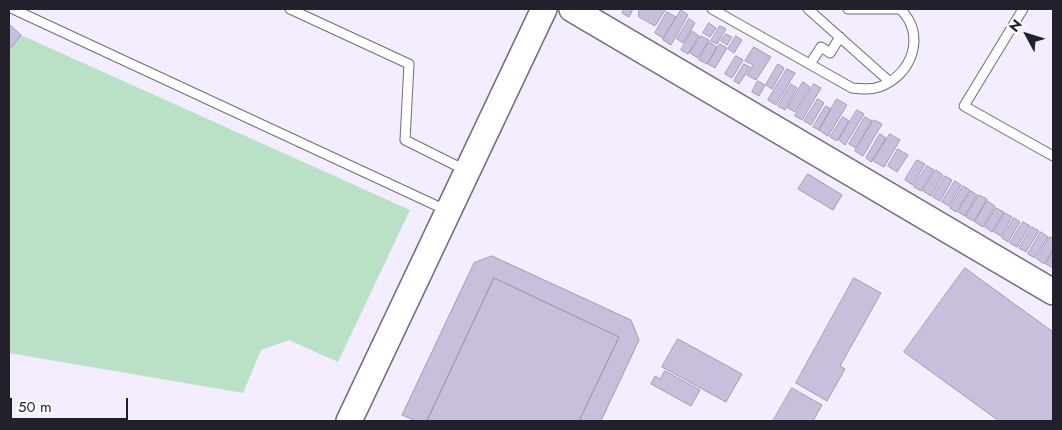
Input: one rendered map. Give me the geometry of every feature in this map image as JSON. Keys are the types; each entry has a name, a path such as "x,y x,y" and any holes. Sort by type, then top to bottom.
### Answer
{"street":[{"path":"349,421 544,9"},
{"path":"572,9 1053,292"}],"lane":[{"path":"13,9 448,211"},
{"path":"290,9 409,64 405,140 467,171"},
{"path":"712,9 852,88 869,90 878,88 890,82 905,67 914,44 912,25 900,9 848,9"},
{"path":"808,9 890,82"},
{"path":"1023,9 964,106 1053,156"},
{"path":"810,64 821,47 830,53 840,37"}],"green space":[{"path":"21,35 410,210 338,362 289,340 261,350 243,393 9,353 9,50"}],"building":[{"path":"625,9 633,9 629,17 622,13"},
{"path":"639,9 666,9 655,26 639,17"},
{"path":"681,10 688,15 671,45 663,40"},
{"path":"667,12 676,17 663,38 655,33"},
{"path":"689,19 695,23 683,43 677,39"},
{"path":"709,23 716,28 710,37 703,33"},
{"path":"9,24 21,35 9,50"},
{"path":"720,26 726,29 717,44 711,41"},
{"path":"692,31 699,36 688,54 681,50"},
{"path":"726,34 732,37 727,45 721,41"},
{"path":"701,36 709,40 698,58 690,53"},
{"path":"736,36 742,40 734,53 728,49"},
{"path":"709,42 717,47 707,64 699,60"},
{"path":"720,44 727,48 715,68 708,64"},
{"path":"754,47 771,57 756,80 747,75 753,65 745,61"},
{"path":"736,56 743,60 732,78 725,74"},
{"path":"744,64 750,67 739,84 734,81"},
{"path":"778,64 784,68 772,89 766,85"},
{"path":"787,69 795,73 776,105 768,100"},
{"path":"758,81 765,85 759,96 752,92"},
{"path":"803,82 810,87 795,112 788,108"},
{"path":"791,84 797,88 785,110 778,106"},
{"path":"814,84 821,88 802,120 795,116"},
{"path":"818,99 824,103 811,125 804,121"},
{"path":"837,99 847,105 828,136 819,130"},
{"path":"826,106 831,109 819,130 813,127"},
{"path":"857,110 864,114 845,145 839,140"},
{"path":"843,117 849,121 837,141 830,137"},
{"path":"865,117 872,121 856,148 849,144"},
{"path":"874,120 882,124 863,156 855,151"},
{"path":"880,134 886,138 871,162 866,158"},
{"path":"890,134 900,140 884,167 873,161"},
{"path":"898,149 908,155 897,172 888,166"},
{"path":"917,160 925,164 913,185 905,180"},
{"path":"927,166 934,170 921,191 914,187"},
{"path":"936,170 943,175 931,196 923,191"},
{"path":"808,174 842,195 833,210 798,189"},
{"path":"945,176 952,180 940,201 933,197"},
{"path":"955,181 961,185 949,206 942,202"},
{"path":"963,186 970,190 956,212 950,208"},
{"path":"971,191 977,195 965,216 958,212"},
{"path":"979,195 987,199 974,221 966,217"},
{"path":"987,201 995,206 983,227 975,222"},
{"path":"996,208 1004,212 992,232 985,227"},
{"path":"1005,213 1012,217 1001,236 994,232"},
{"path":"1014,218 1020,222 1008,242 1002,238"},
{"path":"1023,222 1030,226 1017,247 1010,243"},
{"path":"1032,227 1039,231 1026,252 1019,248"},
{"path":"1041,232 1048,237 1035,258 1028,254"},
{"path":"1050,237 1053,238 1053,249 1044,264 1037,259"},
{"path":"1053,251 1053,268 1046,264"},
{"path":"492,256 631,320 639,340 601,421 579,421 619,337 494,278 427,421 416,421 402,415 474,263"},
{"path":"965,268 1053,332 1053,421 999,421 904,352"},
{"path":"494,278 619,337 579,421 427,421"},
{"path":"854,278 881,293 840,366 845,369 827,401 796,383"},
{"path":"678,339 742,374 726,402 662,367"},
{"path":"665,371 700,390 691,406 651,384 655,376 660,379"},
{"path":"792,388 822,405 813,421 773,421"}]}
